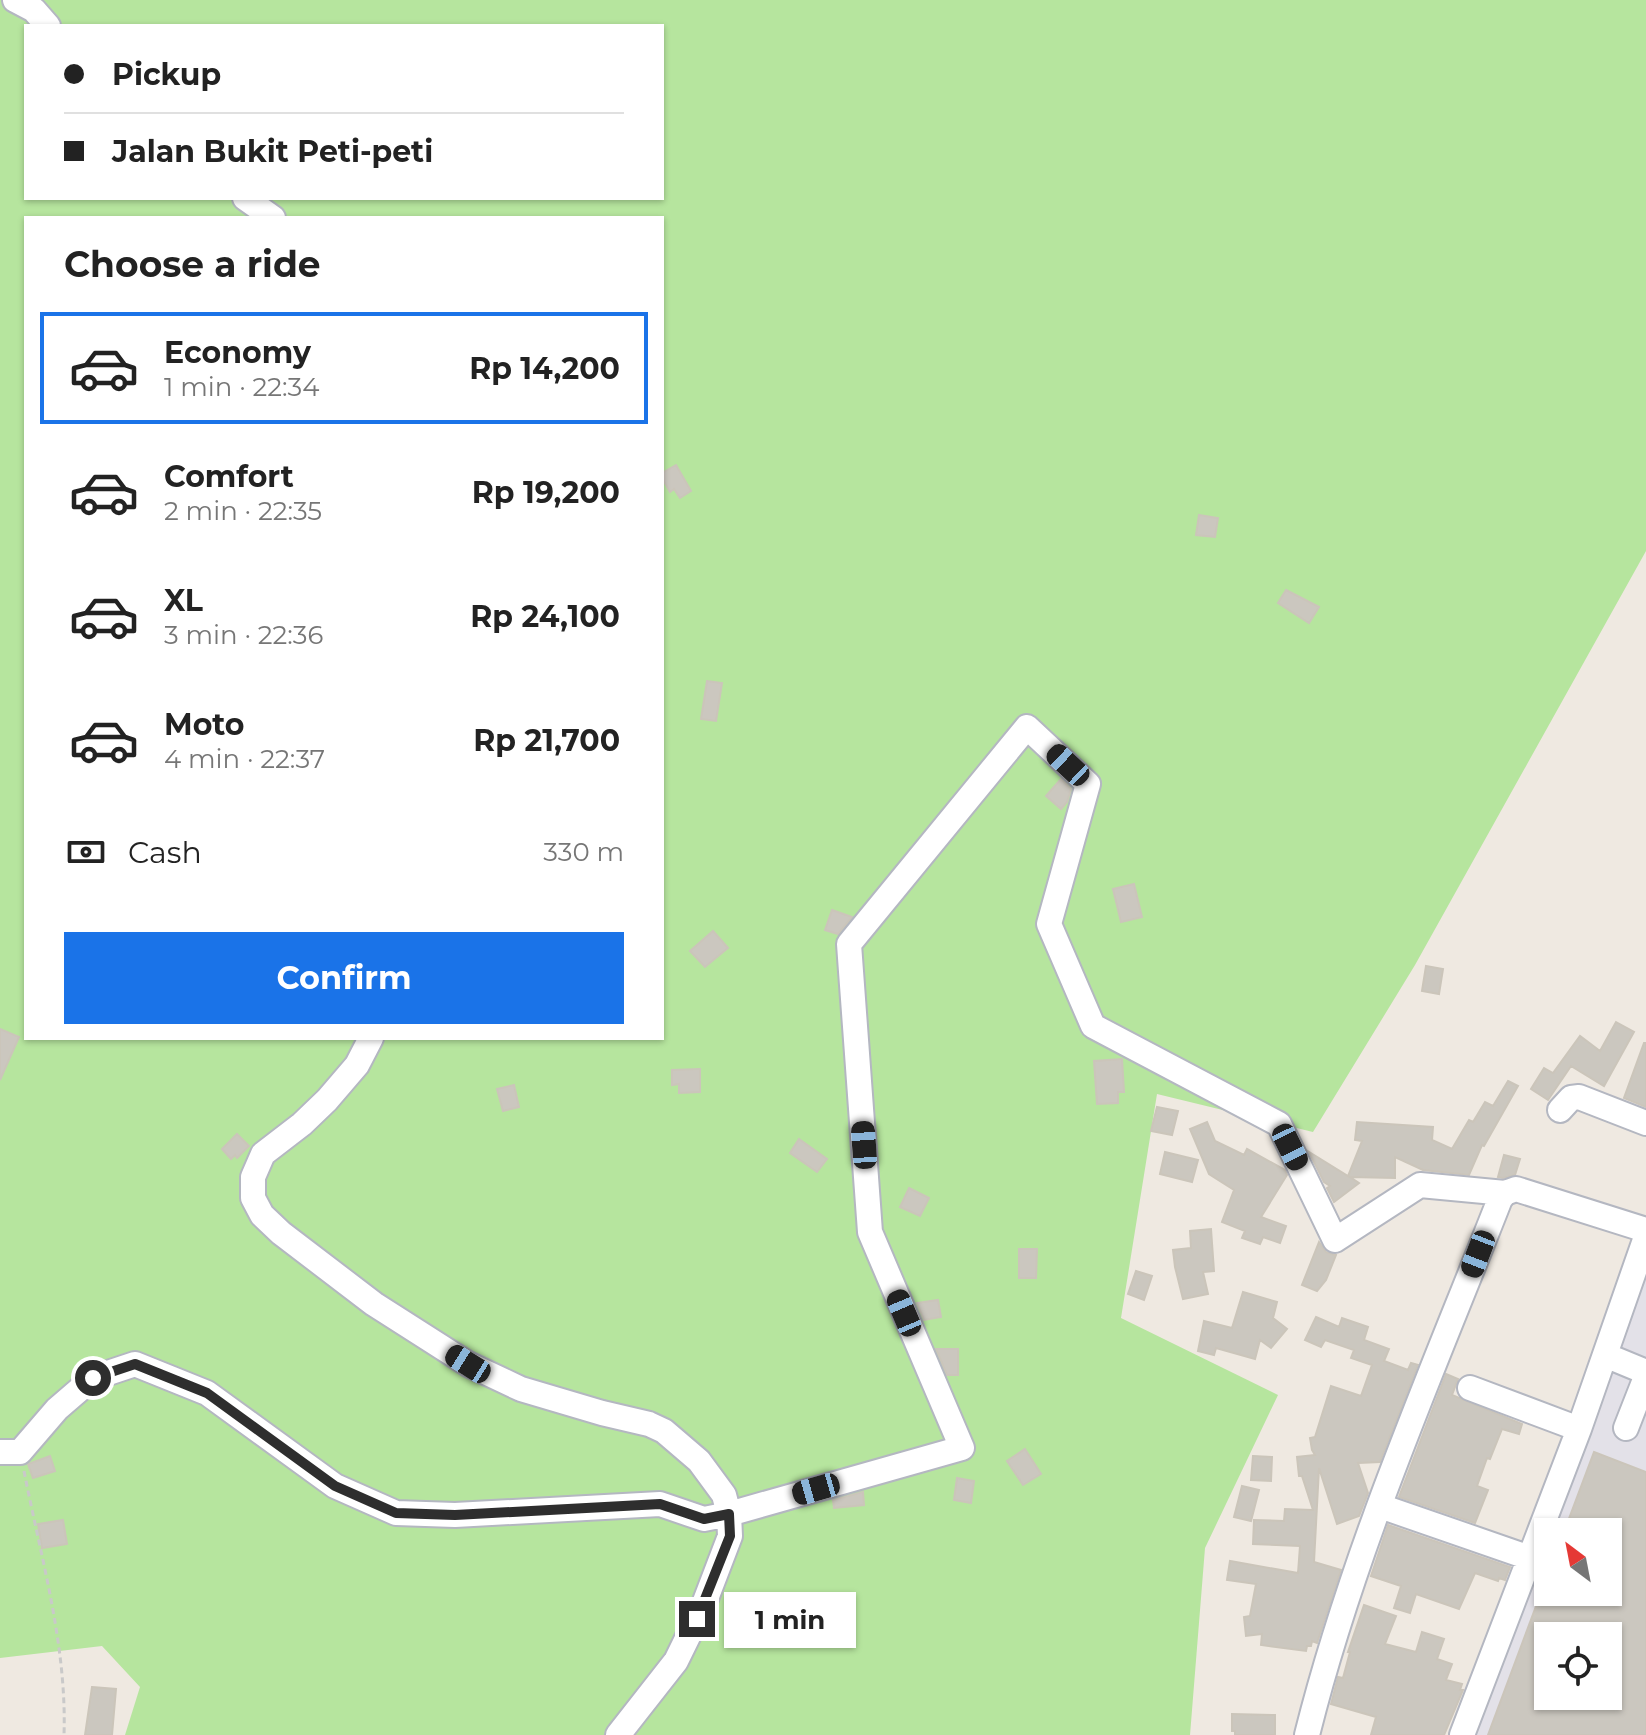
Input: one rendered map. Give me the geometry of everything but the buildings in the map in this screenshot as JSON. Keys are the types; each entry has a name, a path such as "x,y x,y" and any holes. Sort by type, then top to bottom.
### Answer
{"street":[{"path":"15,0 34,10 46,24"},
{"path":"248,200 270,216"},
{"path":"10,1452 93,1378 135,1364 207,1393 335,1486 396,1513 455,1515 660,1504 704,1519 962,1448 870,1232 849,944 1027,727 1088,784 1049,924 1093,1026 1279,1124 1335,1240 1420,1185 1505,1193 1516,1189 1646,1230"},
{"path":"370,1040 357,1065 327,1100 263,1154 253,1177 253,1198 262,1215 374,1304 468,1364 521,1389 649,1424 664,1431 699,1461 724,1495 730,1536 690,1635 676,1661 618,1735"},
{"path":"1560,1110 1571,1098 1579,1097 1646,1123"},
{"path":"1307,1735 1348,1590 1500,1199 1505,1193"},
{"path":"1462,1735 1579,1429 1646,1238"},
{"path":"1605,1355 1646,1374 1626,1428"},
{"path":"1470,1388 1579,1429"},
{"path":"1380,1506 1530,1558"}],"path":[{"path":"10,1452 57,1639 65,1703 64,1735"}],"shaded area":[{"path":"1646,1241 1646,1735 1462,1735 1534,1542 1534,1606 1622,1606 1622,1518 1543,1518"}],"green space":[{"path":"0,0 1646,0 1646,551 1415,965 1313,1132 1157,1094 1121,1318 1278,1395 1205,1548 1190,1735 125,1735 140,1687 102,1646 0,1658"}],"route":[{"path":"93,1378 135,1364 160,1372 207,1393 335,1486 396,1513 455,1515 660,1504 704,1519 729,1514 730,1536 697,1619"}]}
